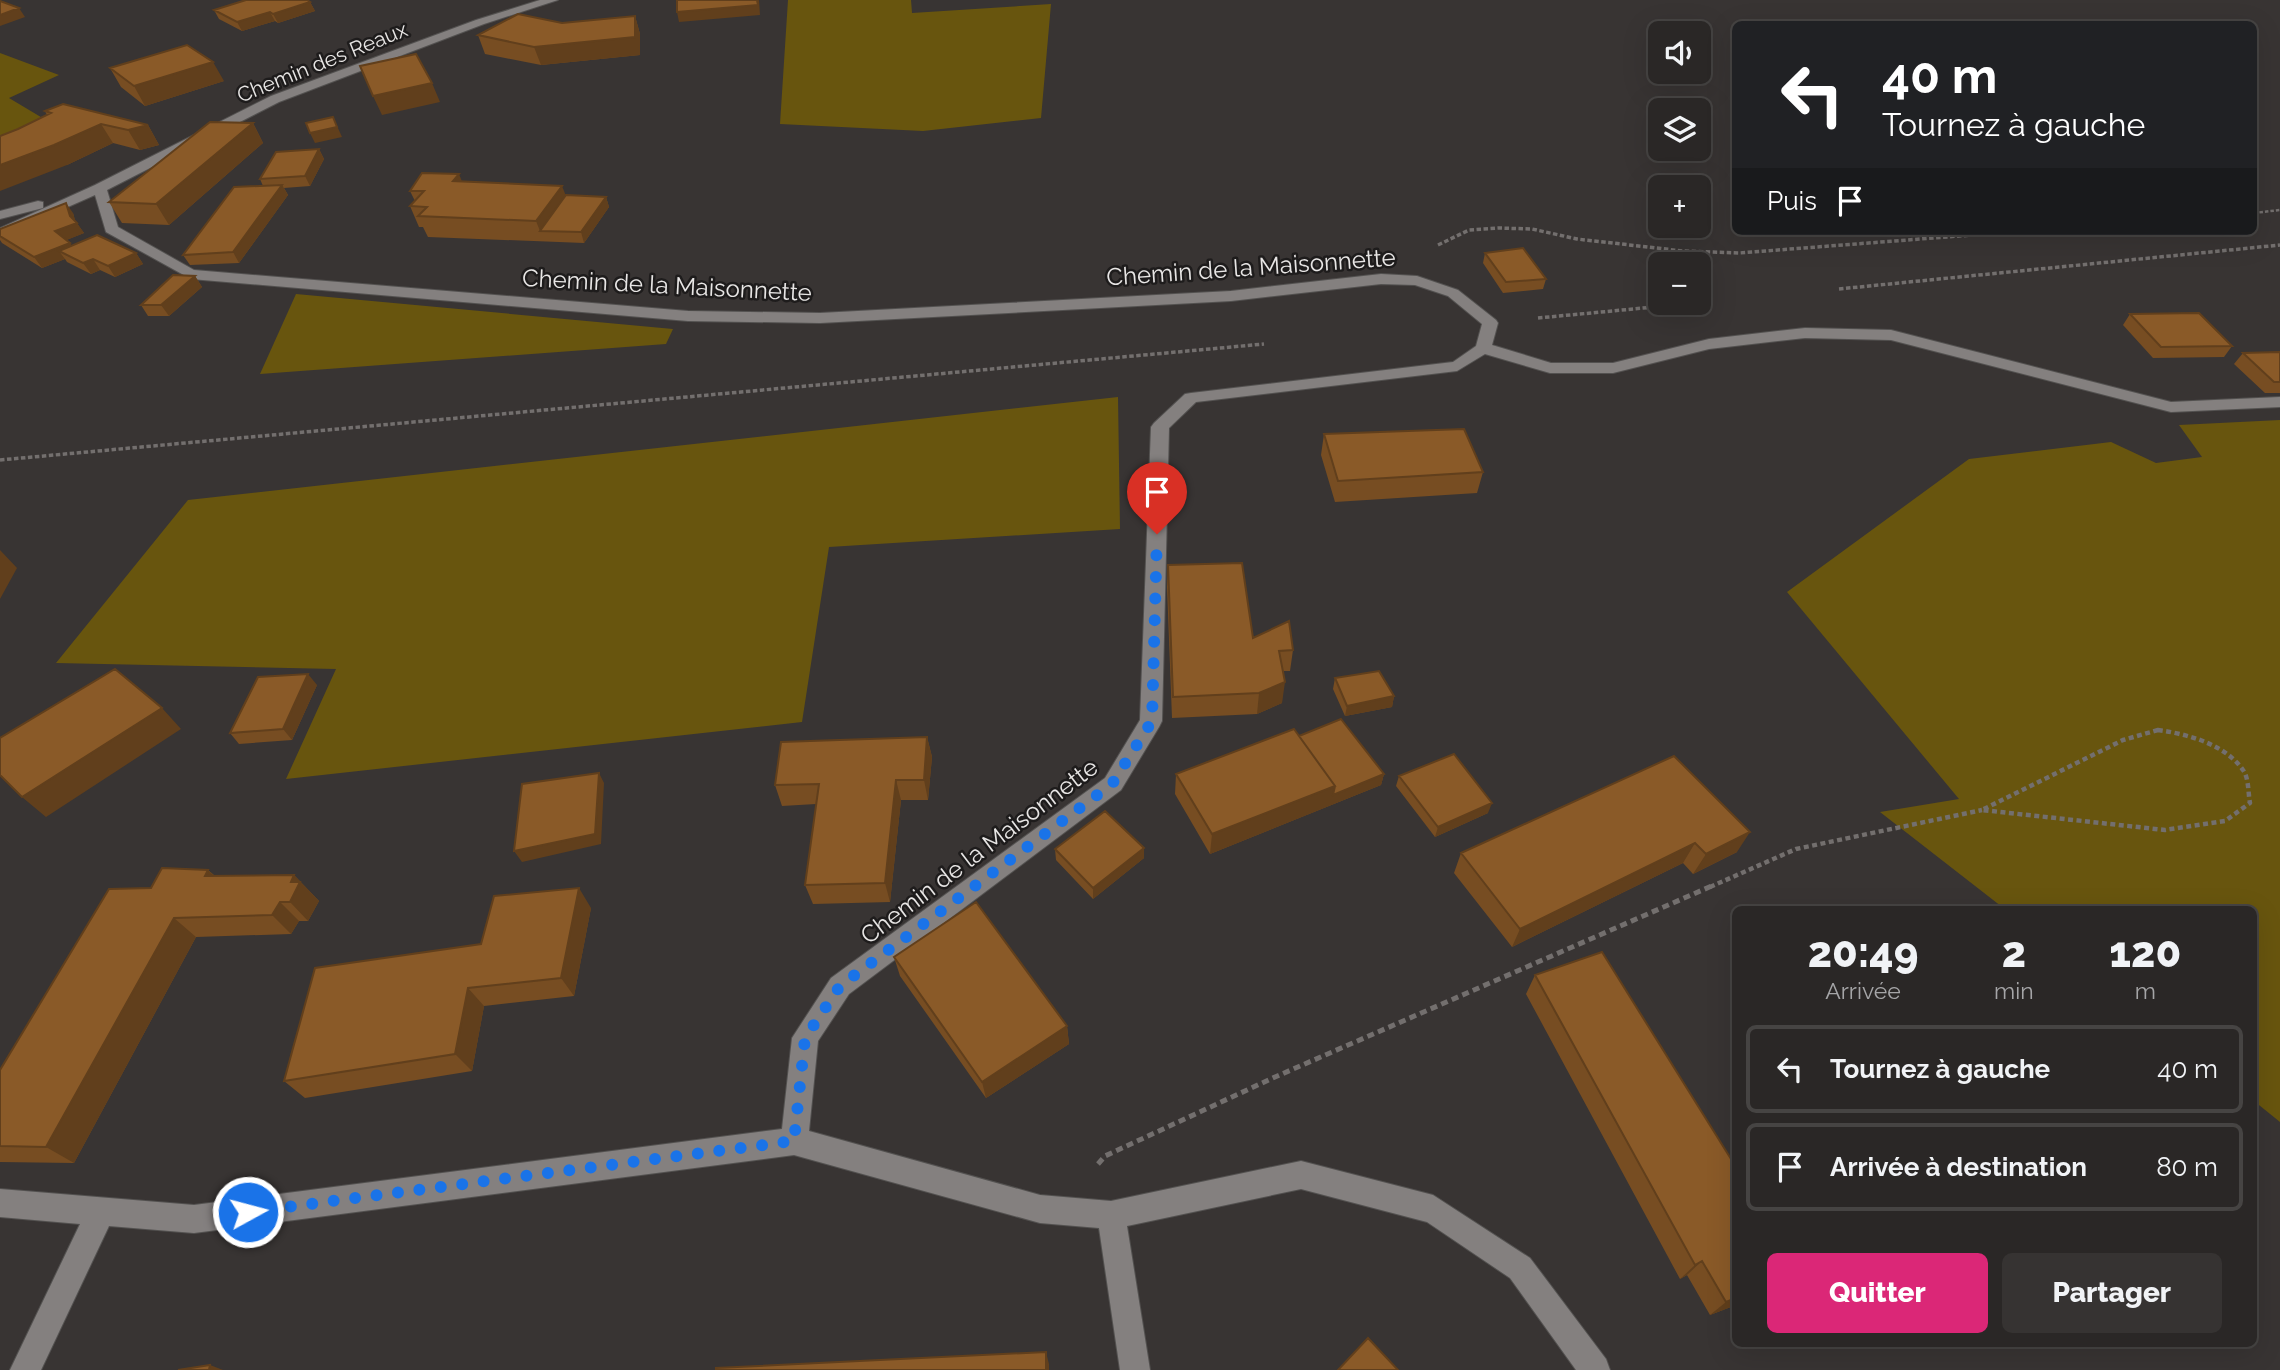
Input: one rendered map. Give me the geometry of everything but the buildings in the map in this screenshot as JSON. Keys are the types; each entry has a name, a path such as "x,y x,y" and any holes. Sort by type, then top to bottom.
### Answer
{"street":[{"name":"Chemin des Reaux","path":"0,233 100,188 275,99 480,22 552,0"},
{"path":"0,215 100,188"},
{"name":"Chemin de la Maisonnette","path":"100,188 110,229 191,274 688,316 820,318 1231,296 1381,279 1417,281 1453,293 1490,323"},
{"path":"1490,323 1483,348 1550,368 1613,368 1709,344 1805,333 1891,335 2171,407 2280,402"},
{"name":"Chemin de la Maisonnette","path":"794,1141 805,1038 840,986 1112,784 1152,721 1160,427 1191,398 1457,366 1483,348"},
{"path":"0,1203 194,1219 794,1141 1040,1209 1111,1215 1301,1175 1433,1209 1520,1268 1594,1370"},
{"path":"25,1370 101,1210"},
{"path":"1111,1215 1135,1370"}],"path":[{"path":"2257,212 2280,210"},
{"path":"1398,280 1439,244 1469,230 1532,229 1577,239 1682,251 1739,253 1972,235"},
{"path":"1836,289 2280,244"},
{"path":"1490,323 1648,308"},
{"path":"0,460 1267,343"},
{"path":"1066,1211 1082,1182 1105,1156 1275,1077 1797,849 1982,810 2123,740 2158,730 2188,734 2230,756 2245,772 2250,803 2225,821 2165,830 1982,810"}],"shaded area":[{"path":"788,0 911,0 912,13 1051,4 1041,118 923,131 780,124"},
{"path":"0,53 59,75 9,98 71,135 0,164"},
{"path":"296,294 673,329 666,344 260,374"},
{"path":"1118,397 1120,529 829,547 802,722 286,779 336,669 56,663 188,500"},
{"path":"2280,420 2280,1122 2257,1103 2257,906 2001,906 1880,812 1959,799 1787,592 1969,459 2111,442 2156,463 2202,457 2179,425"}],"route":[{"path":"248,1212 794,1141 805,1038 840,986 1112,784 1152,721 1157,534"}]}
